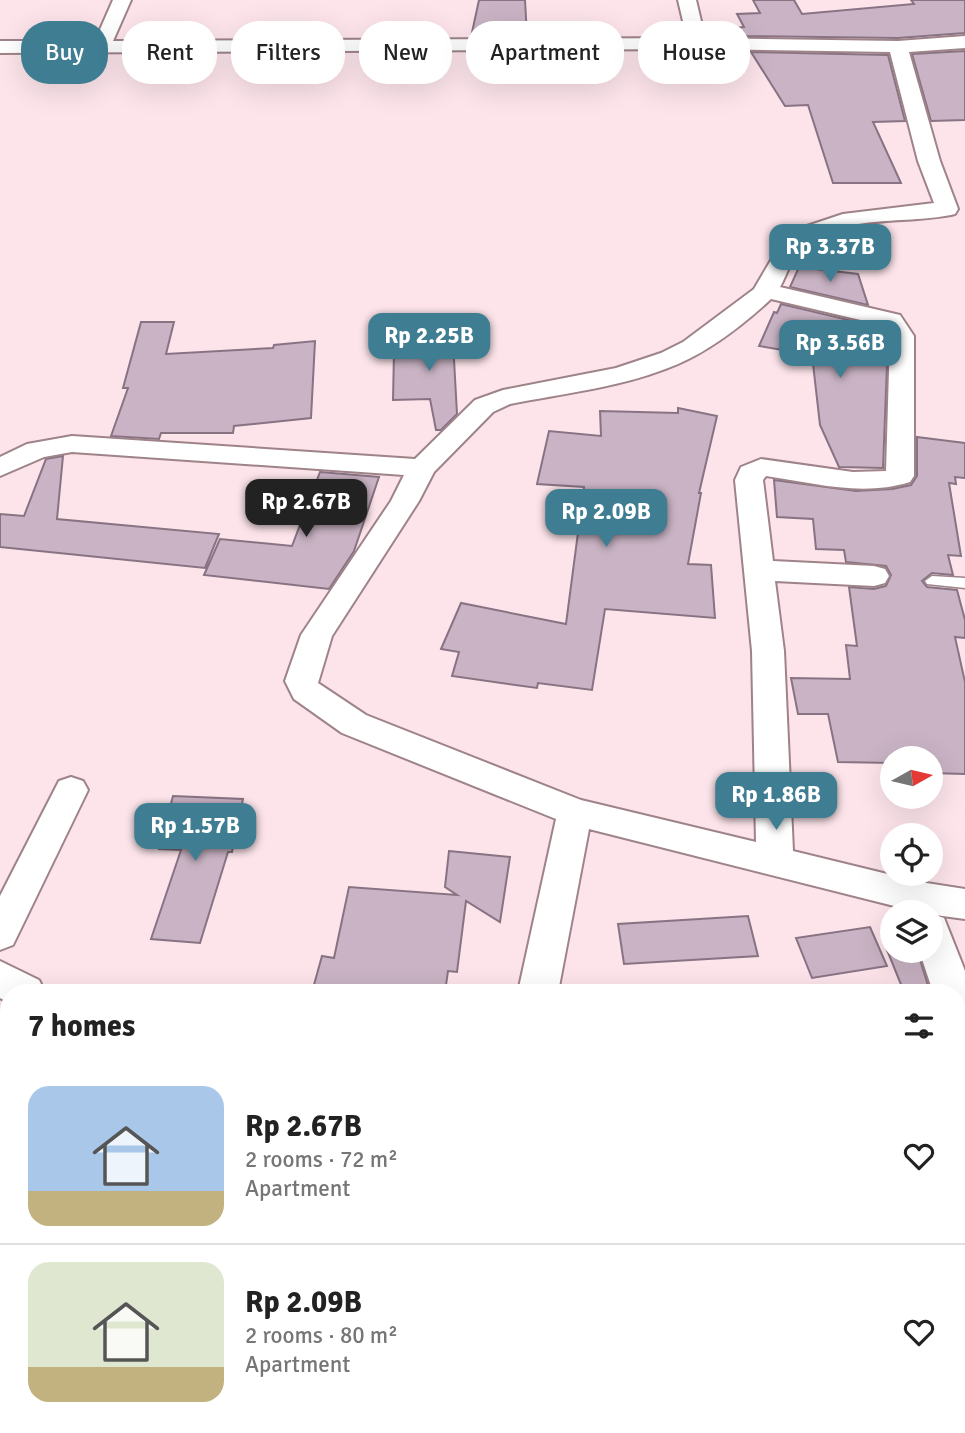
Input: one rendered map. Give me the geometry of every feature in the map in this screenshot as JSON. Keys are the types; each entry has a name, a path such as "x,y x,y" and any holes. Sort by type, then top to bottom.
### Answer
{"street":[{"path":"108,31 122,0"},
{"path":"687,0 691,21"},
{"path":"750,44 898,47 965,42"},
{"path":"108,47 638,43"},
{"path":"0,47 21,47"},
{"path":"889,900 775,862 575,812 354,724 306,691 301,681 317,635 405,502 422,468 484,406 503,398 627,374 660,363 693,346 766,291 793,242 818,228 876,215 956,212 929,161 898,47"},
{"path":"766,291 891,320 902,336 900,475 890,481 866,481 761,467 755,469 749,480 768,651 775,862"},
{"path":"0,468 37,450 72,444 422,468"},
{"path":"760,570 874,576"},
{"path":"0,934 71,790"},
{"path":"540,984 575,812"},
{"path":"943,908 965,904"},
{"path":"943,963 950,984"}],"lane":[{"path":"932,581 965,583"}],"building":[{"path":"479,0 525,0 526,21 474,21"},
{"path":"753,0 794,0 802,14 914,4 911,0 965,0 965,33 898,38 750,36 750,21 741,21 737,14 760,13"},
{"path":"965,51 965,120 931,121 912,54"},
{"path":"751,52 888,55 905,121 873,122 901,183 833,183 808,105 785,106"},
{"path":"799,267 858,274 868,305 790,287"},
{"path":"781,304 874,326 887,365 883,468 839,467 820,425 812,355 759,346 774,312 777,313"},
{"path":"141,322 174,322 166,354 273,348 274,345 315,341 311,418 234,426 233,433 161,433 159,439 111,436 128,388 123,388"},
{"path":"452,323 457,414 441,430 436,430 430,399 393,400 394,352 422,352 417,325"},
{"path":"678,408 717,416 699,493 688,564 711,565 715,618 605,609 592,690 538,683 537,688 452,676 459,652 441,649 461,603 566,624 584,487 537,484 549,431 601,436 600,411 678,413"},
{"path":"917,437 965,443 965,478 955,477 956,484 949,483 961,556 948,555 953,575 932,573 922,581 927,587 957,590 965,620 965,638 955,637 965,682 965,774 943,773 943,746 880,746 880,763 838,762 828,714 798,714 791,678 850,679 846,645 857,646 849,587 874,589 886,586 891,575 886,566 846,562 844,550 816,549 813,519 777,517 774,480 856,491 911,485 917,476"},
{"path":"63,456 57,519 219,534 205,568 0,547 0,514 24,516 46,459"},
{"path":"320,472 379,477 354,551 329,589 204,575 220,539 292,546"},
{"path":"173,796 243,799 232,852 228,852 200,943 151,939 181,850 159,849"},
{"path":"449,851 510,857 500,922 466,901 457,972 448,971 446,984 314,984 322,956 334,958 349,887 457,895 445,887"},
{"path":"748,916 758,956 624,964 618,924"},
{"path":"870,927 880,950 880,963 886,963 887,966 812,978 796,938"},
{"path":"892,963 921,963 928,984 901,984"}]}
